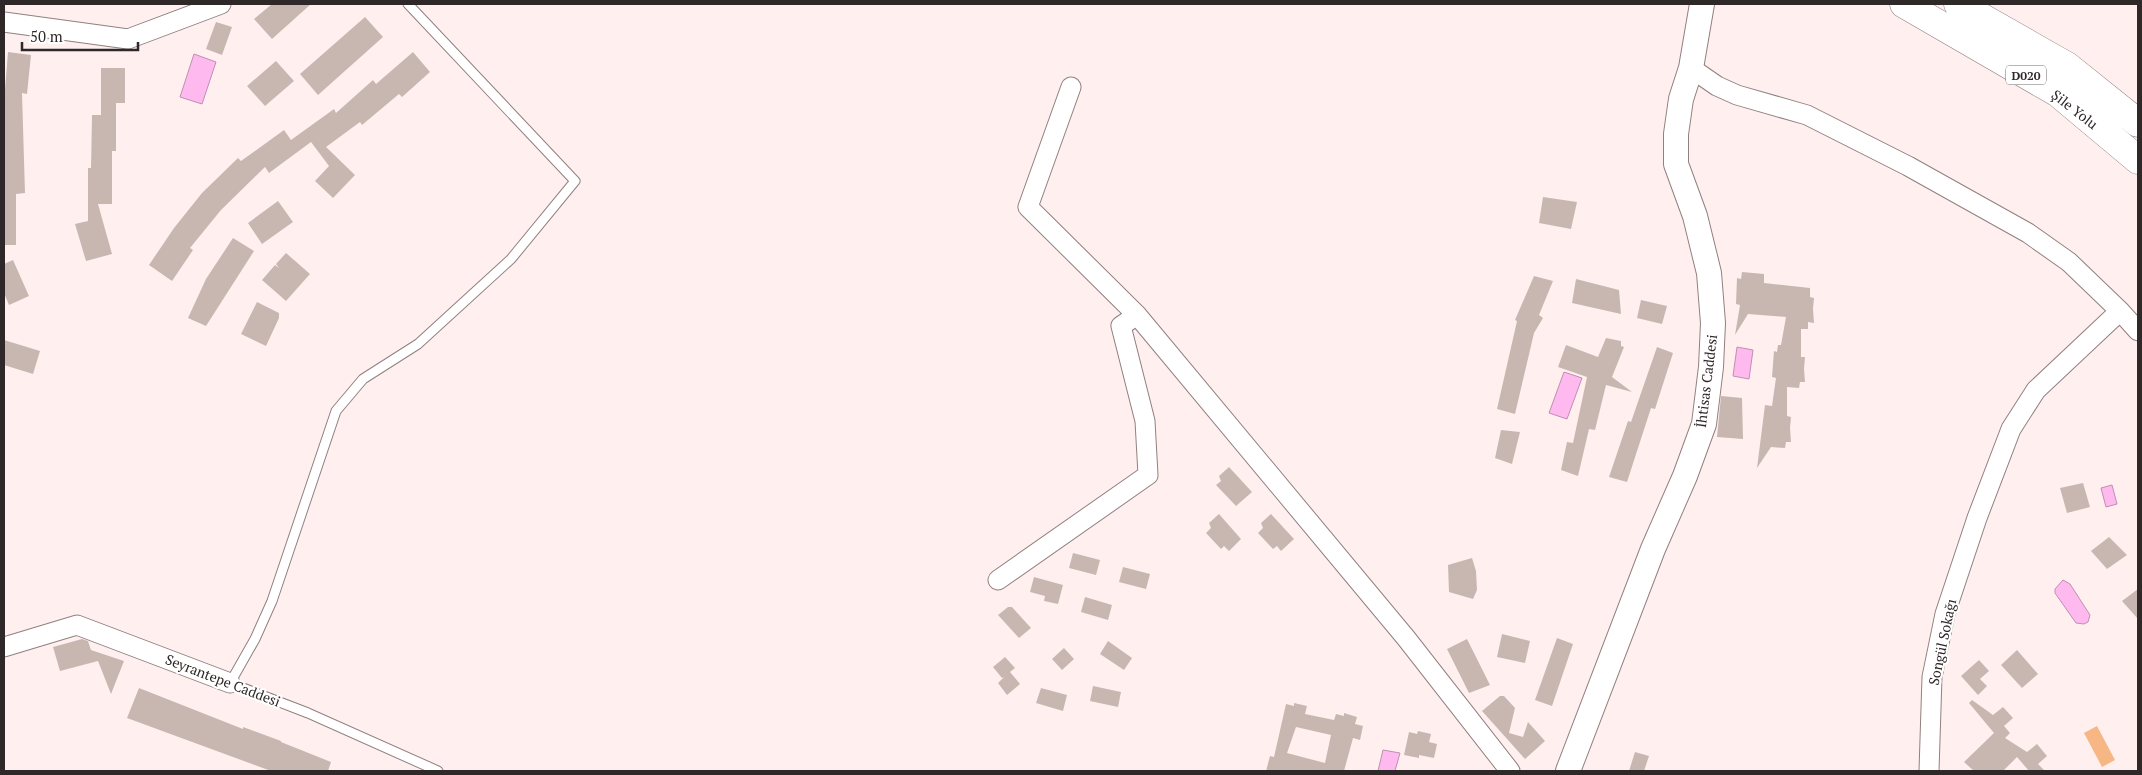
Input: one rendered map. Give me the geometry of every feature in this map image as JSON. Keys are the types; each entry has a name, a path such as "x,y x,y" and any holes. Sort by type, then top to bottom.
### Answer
{"highway":[{"name":"Şile Yolu","path":"1904,4 2058,93 2138,160"},
{"name":"Şile Yolu","path":"1958,4 2067,66 2138,123"}],"street":[{"path":"4,22 128,38 221,4"},
{"name":"İhtisas Caddesi","path":"1568,771 1653,549 1685,476 1704,424 1711,367 1713,323 1709,273 1695,216 1676,164 1676,134 1681,99 1691,68 1702,4"},
{"path":"1691,68 1717,86 1737,95 1807,115 1908,166 2028,233 2069,262 2120,311 2138,332"},
{"path":"1071,88 1028,207 1137,315 1406,638 1510,771"},
{"name":"Songül Sokağı","path":"1929,771 1932,677 1945,614 2011,429 2036,390 2120,311"},
{"path":"998,580 1148,475 1145,422 1121,326 1137,315"},
{"name":"Seyrantepe Caddesi","path":"4,647 77,625 230,683"}],"lane":[{"path":"230,683 255,639 272,602 336,410 363,379 418,344 511,259 575,181 408,4"},
{"name":"Seyrantepe Caddesi","path":"230,683 308,713 438,771"}],"shaded area":[{"path":"194,54 216,62 202,104 180,97"},
{"path":"1737,347 1753,350 1749,379 1733,376"},
{"path":"1564,372 1582,378 1567,419 1549,413"},
{"path":"2112,485 2117,504 2106,507 2101,488"},
{"path":"2063,580 2070,584 2090,615 2088,622 2084,624 2076,623 2055,593 2055,589"},
{"path":"2097,726 2115,760 2102,767 2084,733"},
{"path":"1383,750 1400,753 1395,771 1378,771"}],"building":[{"path":"272,4 311,4 272,39 254,19"},
{"path":"365,17 383,37 318,95 300,74"},
{"path":"216,22 232,27 222,55 206,49"},
{"path":"8,52 31,55 27,94 22,93 25,193 16,194 16,245 4,245 4,102"},
{"path":"413,52 430,72 402,97 399,94 362,125 360,122 326,147 355,175 333,198 315,181 329,166 311,142 269,173 265,167 221,210 190,248 193,250 172,281 149,265 174,228 202,193 238,158 241,161 284,130 291,140 334,109 336,113 373,80 376,84"},
{"path":"276,61 294,81 265,106 247,86"},
{"path":"101,68 125,68 125,103 116,103 116,151 112,151 112,204 98,204 112,254 86,261 75,224 88,221 88,168 91,168 92,115 101,115"},
{"path":"1543,197 1577,202 1571,229 1539,223"},
{"path":"278,201 293,222 262,244 248,223"},
{"path":"233,238 254,251 206,326 188,318 206,279"},
{"path":"286,253 310,274 286,301 262,280 275,265 279,268 276,264"},
{"path":"13,260 29,296 9,305 4,293 4,264"},
{"path":"1742,272 1764,274 1764,283 1810,288 1810,297 1814,298 1814,323 1808,322 1808,329 1801,329 1801,357 1805,357 1805,382 1800,382 1799,388 1787,387 1787,416 1791,417 1791,442 1786,442 1785,448 1771,447 1757,468 1765,405 1772,406 1776,378 1772,377 1774,351 1777,352 1778,345 1781,345 1786,317 1748,314 1735,335 1740,305 1736,304 1737,278 1741,279"},
{"path":"1534,276 1553,281 1539,315 1543,318 1534,333 1515,414 1497,409 1517,321 1515,320"},
{"path":"1576,279 1619,290 1621,314 1572,303"},
{"path":"1641,300 1667,306 1662,324 1637,318"},
{"path":"257,302 279,313 279,318 266,346 241,334"},
{"path":"1606,338 1621,341 1621,346 1624,347 1612,377 1632,392 1606,385 1595,430 1589,429 1578,476 1561,470 1567,442 1573,443 1587,377 1558,367 1566,345 1598,357"},
{"path":"4,340 40,351 33,374 4,365"},
{"path":"1657,347 1673,353 1655,409 1651,408 1627,482 1609,477 1628,421 1631,422"},
{"path":"1721,396 1742,398 1743,439 1717,437"},
{"path":"1501,430 1520,432 1512,464 1495,458"},
{"path":"1229,467 1252,492 1236,506 1216,485 1221,481 1219,476"},
{"path":"2083,483 2090,507 2067,513 2060,488"},
{"path":"1219,514 1241,539 1229,551 1224,546 1221,549 1206,533 1211,528 1209,523"},
{"path":"1271,514 1294,539 1281,551 1277,546 1273,549 1258,533 1263,528 1261,523"},
{"path":"2109,537 2127,555 2107,569 2091,551"},
{"path":"1073,553 1100,560 1096,575 1069,568"},
{"path":"1472,558 1476,571 1477,590 1473,599 1449,592 1448,565"},
{"path":"1123,567 1150,574 1146,589 1119,582"},
{"path":"1034,577 1063,585 1058,604 1044,601 1045,596 1030,592"},
{"path":"2138,589 2138,619 2122,601"},
{"path":"1085,597 1112,605 1108,620 1081,612"},
{"path":"1008,607 1012,607 1031,628 1019,638 998,615"},
{"path":"1502,634 1530,641 1525,663 1497,657"},
{"path":"1557,638 1573,644 1552,706 1535,700"},
{"path":"82,639 88,641 91,650 124,661 111,694 98,661 60,671 53,647"},
{"path":"1467,639 1490,685 1469,693 1447,649"},
{"path":"1108,641 1132,658 1124,670 1100,654"},
{"path":"1064,648 1074,659 1062,670 1052,659"},
{"path":"2017,650 2038,674 2022,688 2001,665"},
{"path":"1005,657 1015,668 1010,672 1020,684 1007,695 998,683 1004,677 1002,678 993,667"},
{"path":"1979,660 1989,671 1980,679 1987,686 1978,695 1961,676"},
{"path":"1093,686 1121,692 1118,707 1090,701"},
{"path":"139,688 243,729 243,727 281,741 331,762 328,771 271,771 127,718"},
{"path":"1041,688 1067,695 1063,711 1036,703"},
{"path":"1500,696 1504,696 1515,708 1509,733 1523,737 1528,722 1545,741 1525,759 1482,711"},
{"path":"1972,700 1993,715 2003,707 2013,718 2004,726 2010,733 2005,738 2027,752 2037,744 2047,756 2038,764 2045,771 2029,771 2017,757 2003,771 1974,771 1964,762 1994,733 1969,703"},
{"path":"1294,703 1307,706 1305,714 1334,720 1336,714 1344,716 1344,713 1357,717 1355,724 1363,726 1360,740 1353,738 1344,771 1266,771 1270,756 1274,757 1286,704 1294,706","holes":["1296,727 1331,735 1325,763 1287,753"]},
{"path":"1418,731 1431,734 1429,742 1437,744 1434,758 1404,755 1409,732 1417,734"},
{"path":"1635,752 1649,756 1644,771 1629,771"}]}
